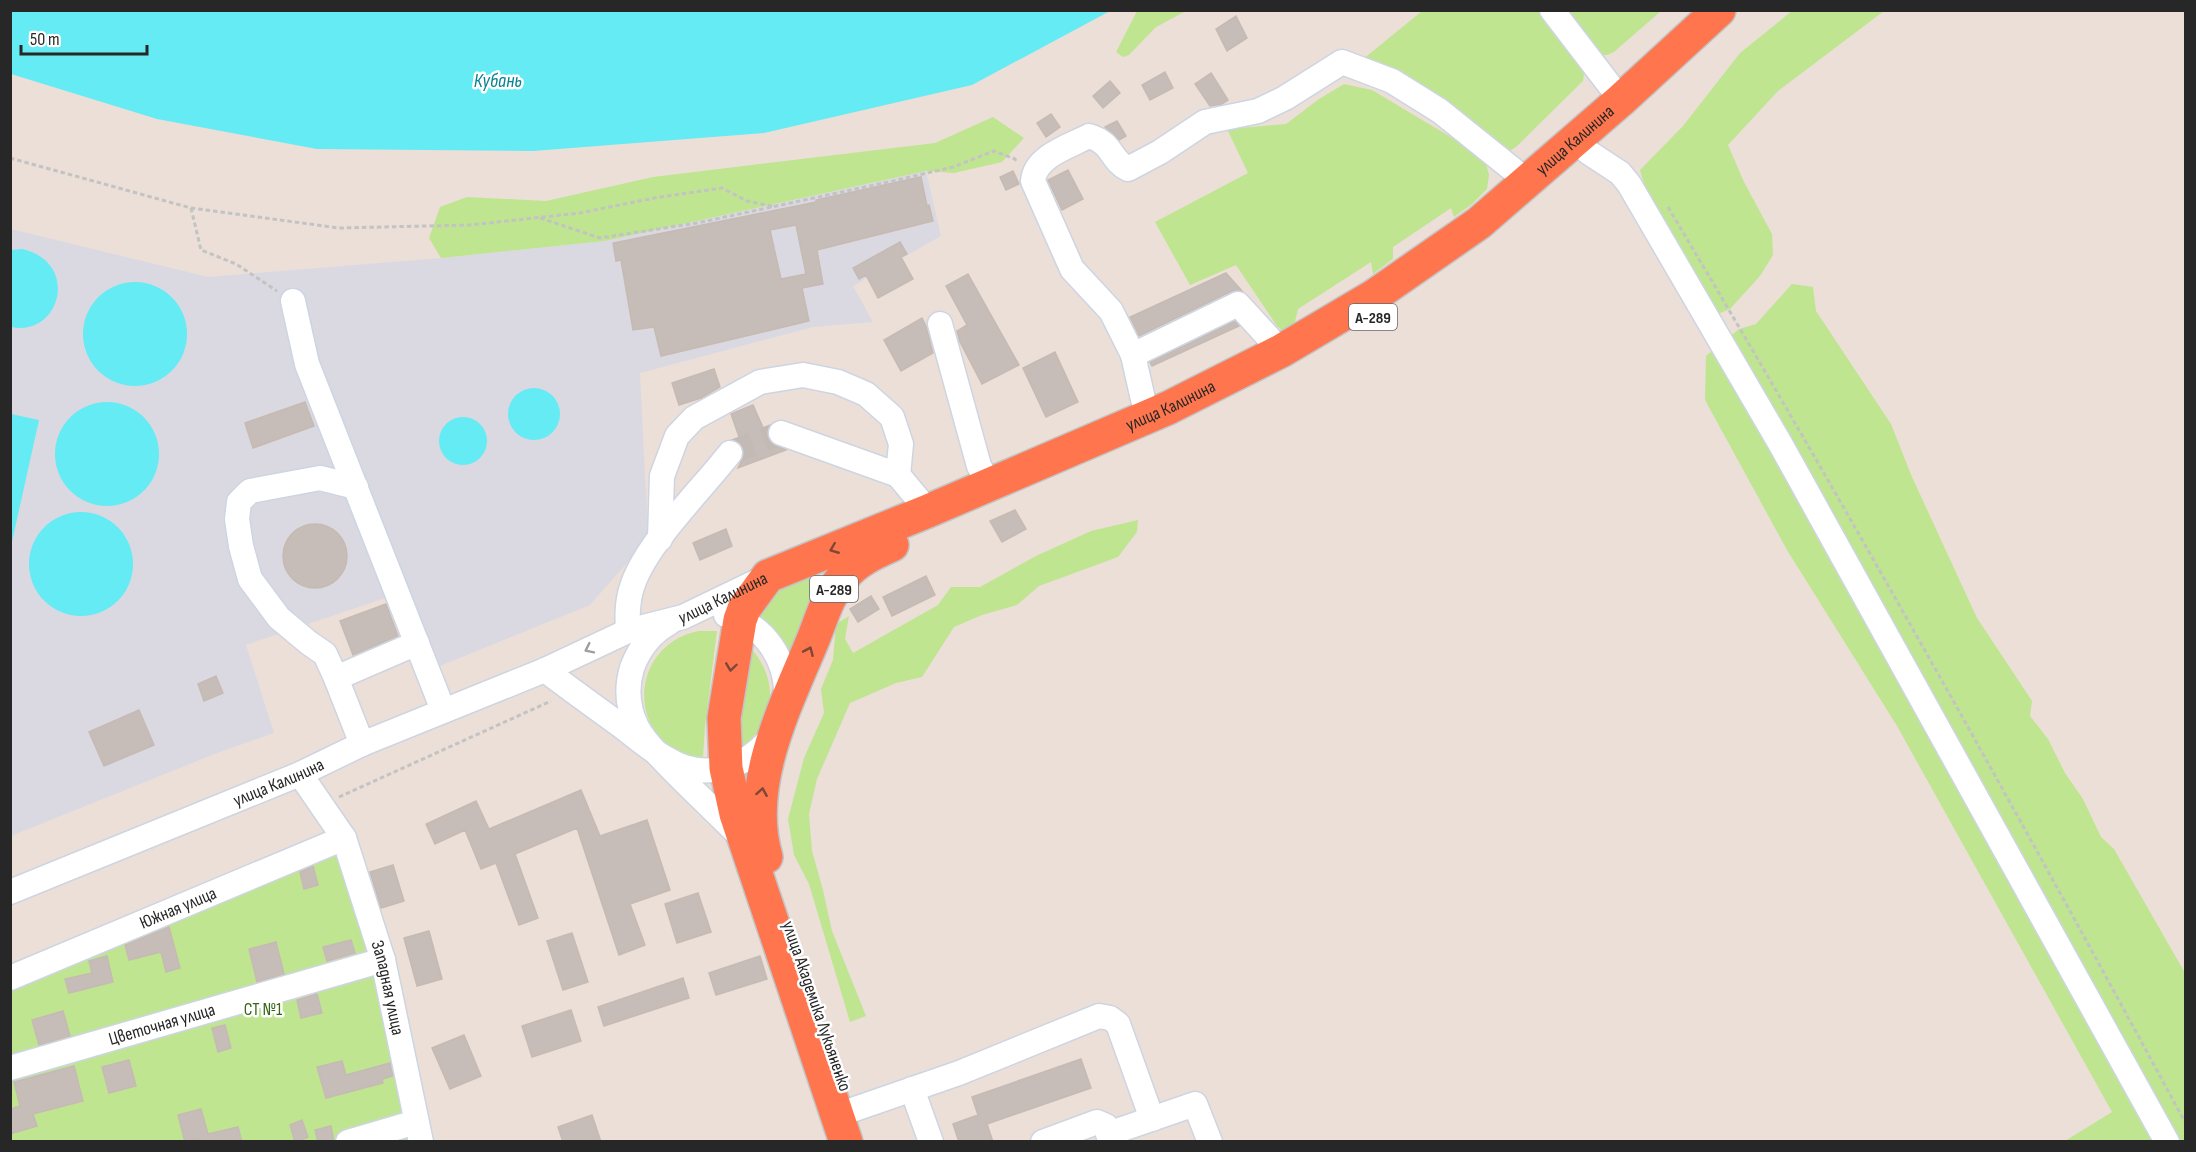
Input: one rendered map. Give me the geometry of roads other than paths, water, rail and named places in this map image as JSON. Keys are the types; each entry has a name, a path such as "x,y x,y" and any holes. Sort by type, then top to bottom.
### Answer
{"highway":[{"name":"улица Калинина","path":"768,576 928,512 1147,417 1281,351 1383,290 1479,223 1722,12"},
{"name":"улица Калинина","path":"763,873 760,803 782,715 813,640 828,596 845,574 866,556 1174,422 1289,367 1383,311 1489,237 1588,152 1722,12"},
{"path":"763,873 745,841 736,814 726,768 724,718 740,620 744,609 768,576"},
{"name":"улица Академика Лукьяненко","path":"763,873 849,1126 863,1142"}],"street":[{"path":"1552,10 1621,100"},
{"path":"1147,417 1133,355 1111,311 1072,269 1033,181 1034,172 1041,162 1089,136 1105,142 1121,166 1128,169 1160,152 1205,122 1258,111 1285,99 1342,62 1392,81 1440,111 1527,182"},
{"path":"1588,152 1620,173 1635,194 1781,445 2167,1142"},
{"path":"293,301 308,364 443,710"},
{"path":"1133,355 1238,304 1281,351"},
{"path":"940,324 979,466 990,485"},
{"path":"660,539 662,476 676,436 694,418 760,382 803,375 838,382 866,394 892,417 900,444 898,475"},
{"path":"781,433 898,475 928,512"},
{"path":"628,631 628,600 641,566 730,453"},
{"path":"356,487 320,478 250,491 239,502 237,519 241,546 250,579 279,618 325,654 362,744"},
{"name":"улица Калинина","path":"10,892 300,774 362,744 545,670 628,631 683,617 768,576"},
{"path":"683,617 712,613 740,620 760,633 779,658 786,681 782,715"},
{"name":"А-289","path":"683,617 664,626 648,640 636,658 630,678 629,700 634,721 644,739 654,750 668,760 692,769 709,771 726,768 740,764 754,756 765,745 782,715"},
{"path":"336,678 417,643"},
{"path":"545,670 654,750 695,794 745,841"},
{"name":"Западная улица","path":"300,774 344,838 382,960 419,1132"},
{"name":"Южная улица","path":"10,978 344,838"},
{"name":"Цветочная улица","path":"10,1068 382,960"},
{"path":"849,1126 912,1089 959,1073 1099,1016 1110,1018 1118,1024 1152,1119"},
{"path":"912,1089 930,1142"},
{"path":"1043,1142 1097,1122 1106,1126 1110,1138 1152,1119 1195,1104 1210,1142"},
{"path":"348,1142 419,1132"}],"water":[{"name":"Кубань","path":"10,11 1110,11 972,85 764,133 533,151 317,149 157,119 11,74"},
{"path":"22,249 40,257 52,268 57,282 57,297 52,311 42,321 28,327 11,327 11,250"},
{"path":"135,282 155,286 164,291 178,305 183,314 187,334 183,354 178,363 164,377 155,382 135,386 115,382 106,377 92,363 87,354 83,334 87,314 92,305 106,291 115,286"},
{"path":"529,388 539,388 548,392 556,400 560,414 556,428 548,436 539,440 529,440 520,436 512,428 508,419 508,409 512,400 520,392"},
{"path":"107,402 127,406 136,411 150,425 155,434 159,454 155,474 150,483 136,497 127,502 107,506 87,502 78,497 64,483 59,474 55,454 59,434 64,425 78,411 87,406"},
{"path":"10,414 39,420 11,546"},
{"path":"458,417 468,417 483,427 487,441 486,450 477,461 468,465 458,465 443,455 439,446 439,436 449,421"},
{"path":"81,512 101,516 110,521 124,535 129,544 133,564 129,584 124,593 110,607 101,612 81,616 61,612 52,607 38,593 33,584 29,564 33,544 38,535 52,521 61,516"}],"tunnel":[{"path":"730,453 781,433"}],"park label":[{"name":"СТ №1","path":"263,1009"}]}
